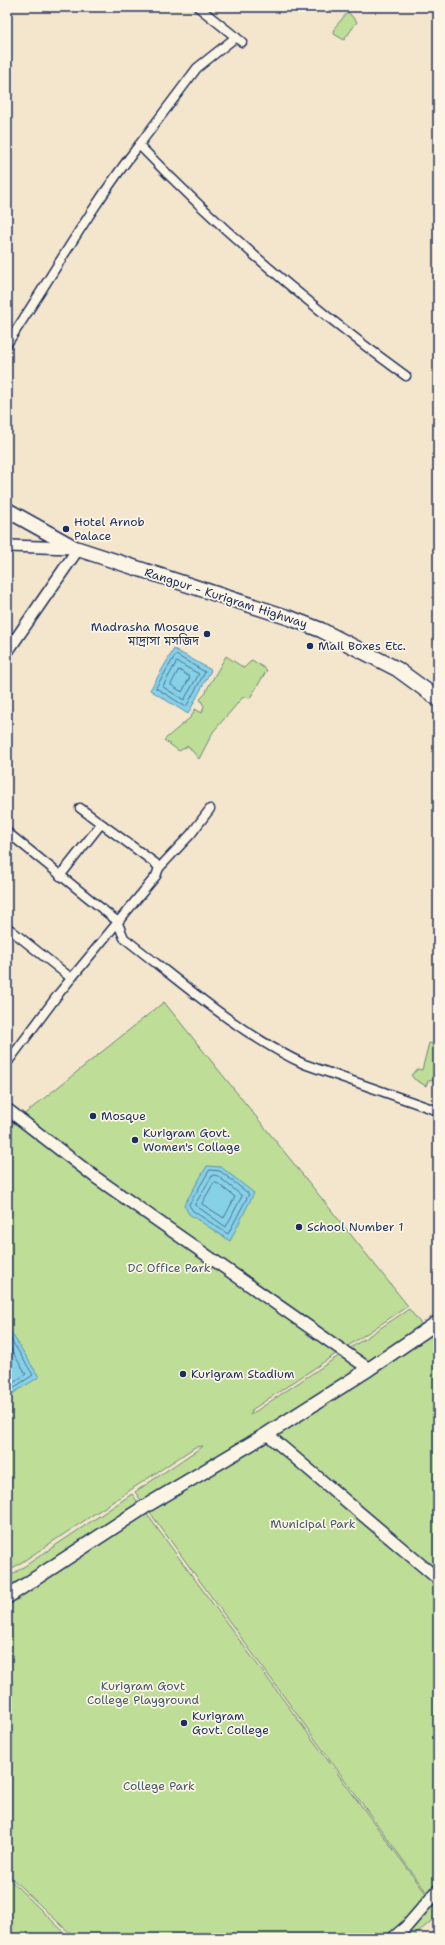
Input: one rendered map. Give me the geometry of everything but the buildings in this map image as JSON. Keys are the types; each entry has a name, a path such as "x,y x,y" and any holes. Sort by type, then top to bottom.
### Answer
{"highway":[{"name":"Rangpur - Kurigram Highway","path":"7,510 76,549 290,618 322,630 397,669 438,700"}],"main road":[{"path":"7,1597 146,1506 267,1434 370,1369 438,1322"}],"street":[{"path":"7,344 44,289 63,254 116,174 197,68 239,40 198,7"},
{"path":"139,145 232,236 332,320 406,376"},
{"path":"7,546 76,549"},
{"path":"7,652 76,549"},
{"path":"80,808 155,863 159,868"},
{"path":"7,1063 71,978 156,876 159,868 191,834 210,809"},
{"path":"60,876 103,825"},
{"path":"7,832 118,921 124,938 213,1008 284,1055 304,1064 438,1111"},
{"path":"7,927 71,978"},
{"path":"7,1109 95,1177 370,1369"},
{"path":"267,1434 438,1579"},
{"path":"393,1938 406,1927 438,1890"}],"green space":[{"path":"348,12 357,22 344,40 334,34 335,27"},
{"path":"226,656 244,668 252,660 267,670 250,698 243,697 213,732 199,759 188,746 179,751 164,740 191,717 195,709 202,713 204,706 200,699 206,693"},
{"path":"164,1002 408,1306 253,1409 250,1415 409,1309 438,1345 438,1908 135,1492 203,1446 195,1447 7,1572 7,1128"},
{"path":"429,1043 438,1045 438,1086 436,1080 428,1081 426,1086 414,1079 411,1075 418,1069 422,1070"},
{"name":"College Park","path":"132,1494 438,1910 438,1915 412,1938 75,1938 7,1874 7,1578"},
{"path":"7,1877 70,1938 7,1938"}],"water":[{"path":"174,649 211,670 188,714 150,690"},
{"path":"207,1166 221,1167 254,1193 230,1241 189,1214 184,1205"},
{"path":"7,1326 39,1377 7,1397"}],"place":[{"name":"Hotel Arnob Palace","path":"66,529"},
{"name":"Madrasha Mosque মাদ্রাসা মসজিদ","path":"207,634"},
{"name":"Mail Boxes Etc.","path":"310,646"},
{"name":"Mosque","path":"93,1116"},
{"name":"Kurigram Govt. Women's Collage","path":"135,1140"},
{"name":"School Number 1","path":"299,1227"},
{"name":"Kurigram Stadium","path":"183,1374"},
{"name":"Kurigram Govt. College","path":"184,1723"}],"park label":[{"name":"DC Office Park","path":"169,1268"},
{"name":"Municipal Park","path":"313,1524"},
{"name":"Kurigram Govt College Playground","path":"143,1693"}]}
